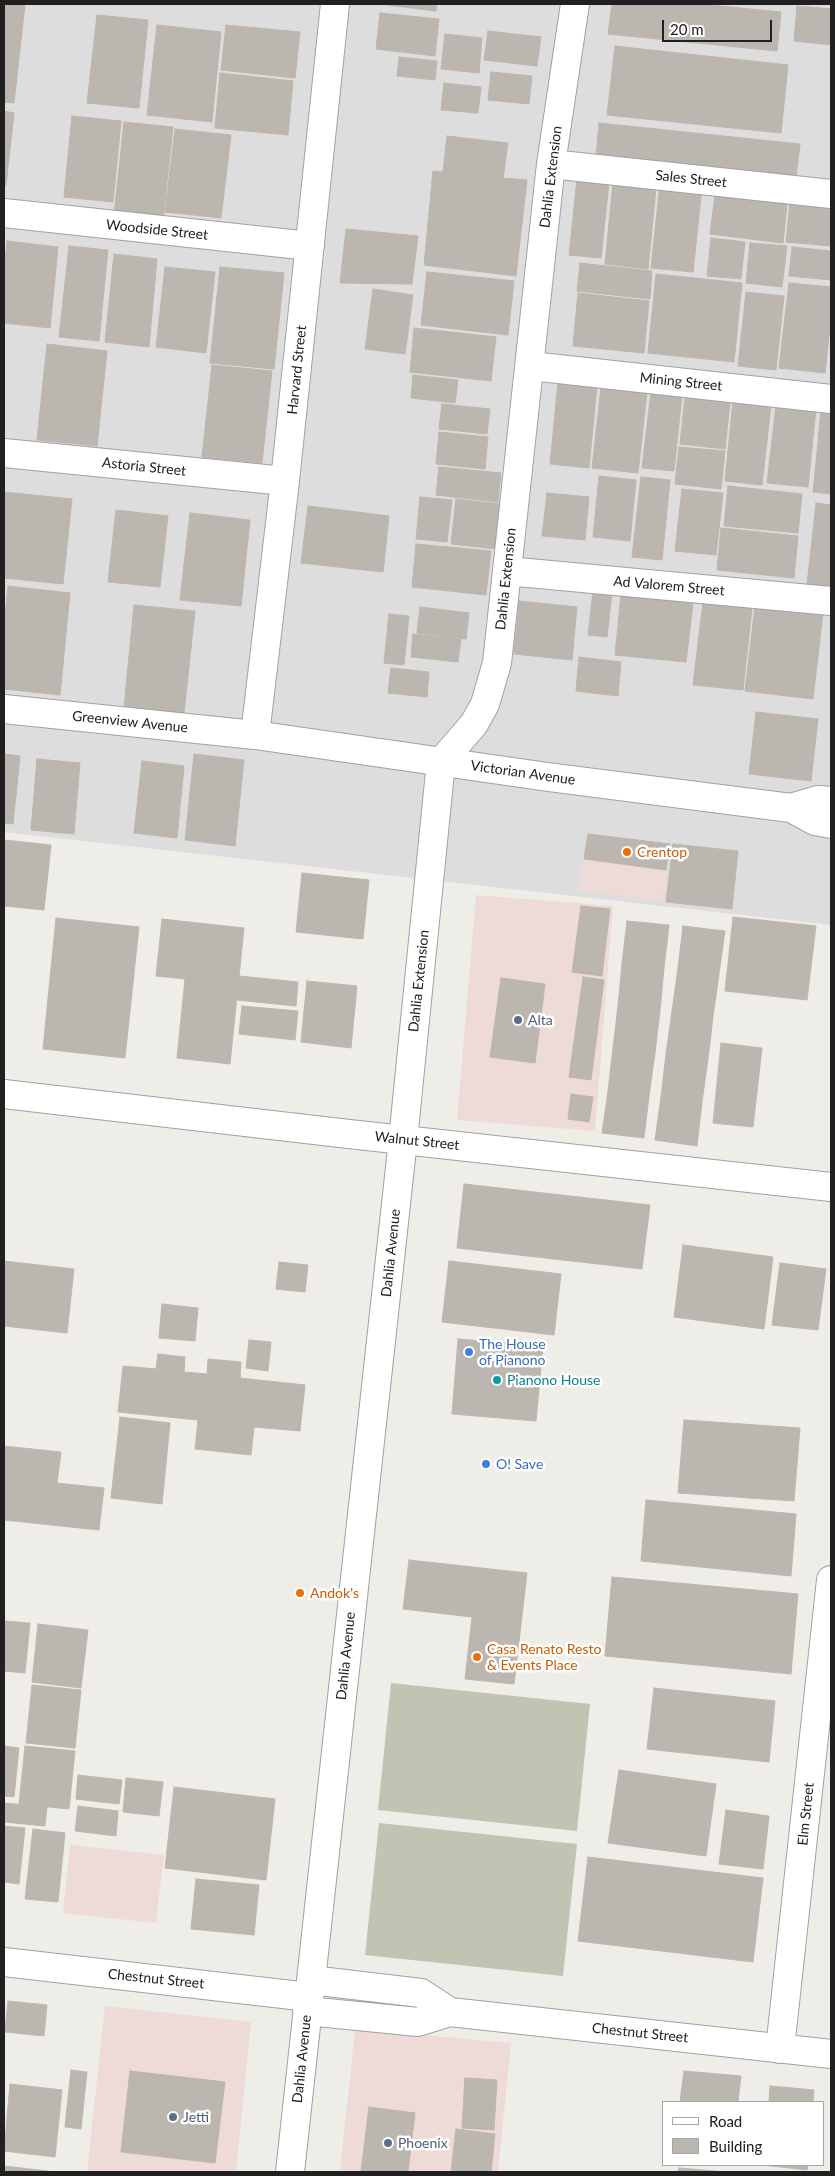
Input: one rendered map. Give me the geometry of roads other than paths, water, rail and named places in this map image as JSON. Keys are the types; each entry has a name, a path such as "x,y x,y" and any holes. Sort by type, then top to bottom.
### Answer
{"street":[{"name":"Harvard Street","path":"255,735 285,481 335,4"},
{"name":"Dahlia Extension","path":"403,1140 441,762 474,724 485,704 497,663 551,164 575,4"},
{"name":"Sales Street","path":"551,164 831,194"},
{"name":"Woodside Street","path":"4,213 310,246"},
{"name":"Mining Street","path":"530,366 831,399"},
{"name":"Astoria Street","path":"4,453 285,481"},
{"name":"Ad Valorem Street","path":"507,571 831,601"},
{"name":"Greenview Avenue","path":"4,709 255,735"},
{"name":"Victorian Avenue","path":"255,735 626,788 791,808 816,822 831,824"},
{"name":"Victorian Avenue","path":"791,808 818,800 831,801"},
{"name":"Walnut Street","path":"4,1094 403,1140 831,1186"},
{"name":"Dahlia Avenue","path":"290,2172 403,1140"},
{"name":"Elm Street","path":"780,2048 830,1608 831,1580"},
{"name":"Chestnut Street","path":"4,1962 309,1996 418,2022 450,2012 831,2054"}],"place":[{"name":"Crentop","path":"627,852"},
{"name":"Alta","path":"518,1020"},
{"name":"The House of Pianono","path":"469,1352"},
{"name":"Pianono House","path":"497,1380"},
{"name":"O! Save","path":"486,1464"},
{"name":"Andok's","path":"300,1593"},
{"name":"Casa Renato Resto & Events Place","path":"477,1657"},
{"name":"Jetti","path":"173,2117"},
{"name":"Phoenix","path":"388,2143"}]}
